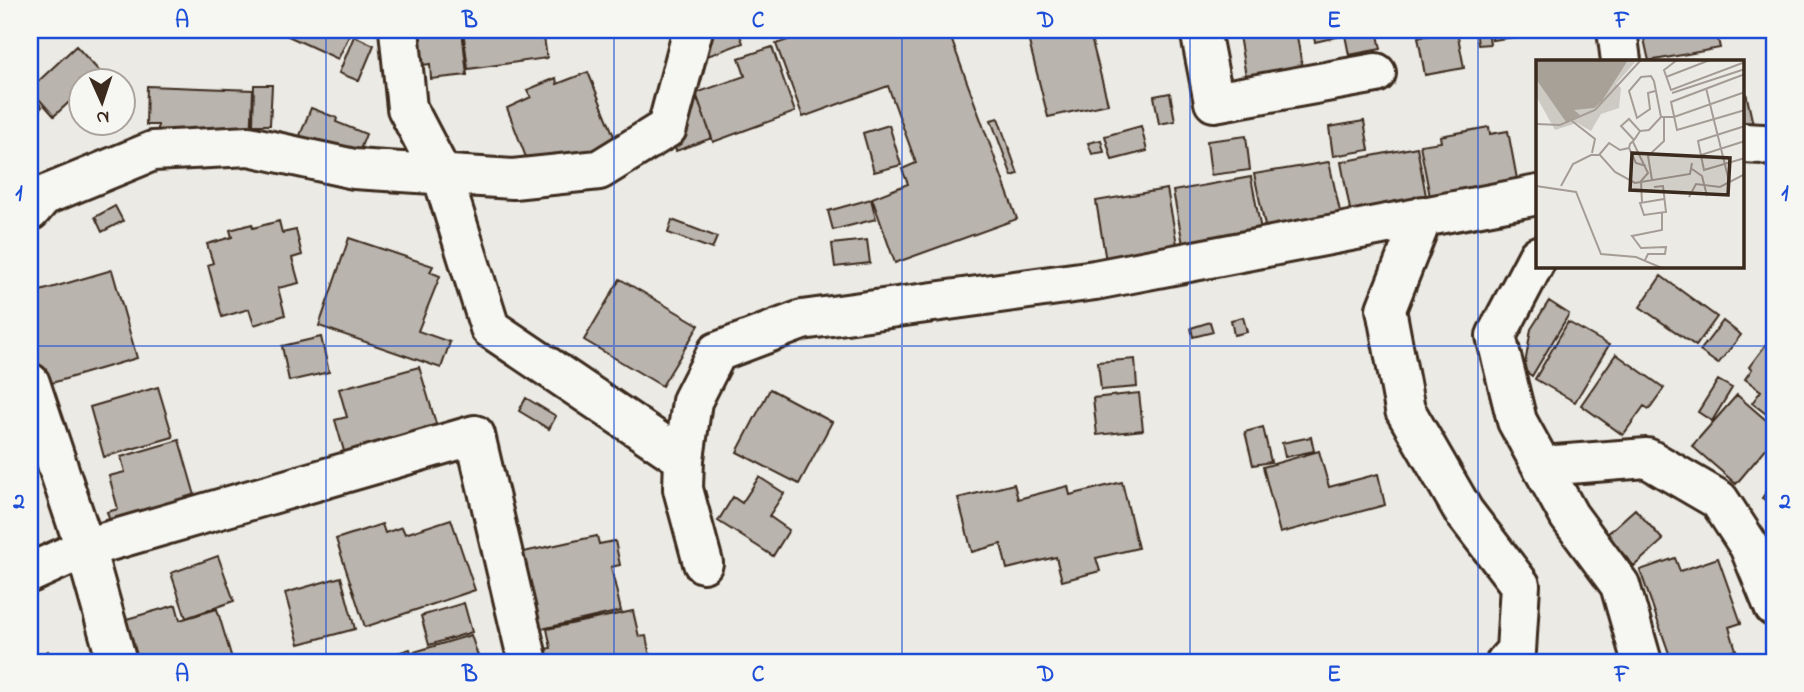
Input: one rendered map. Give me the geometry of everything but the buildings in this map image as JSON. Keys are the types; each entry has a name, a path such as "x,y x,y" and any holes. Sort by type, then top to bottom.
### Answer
{"street":[{"path":"400,30 407,108 442,174 490,328 684,459"},
{"path":"30,211 43,196 153,151 249,146 354,169 513,179 599,170 667,128 693,30"},
{"path":"1200,30 1214,102 1376,74"},
{"path":"1616,30 1621,60"},
{"path":"1744,143 1774,147"},
{"path":"703,564 683,489 684,459 692,401 717,352 802,320 1095,280 1536,195"},
{"path":"1423,216 1386,309 1405,410 1464,513 1520,585 1516,651 1506,662"},
{"path":"1536,260 1496,336 1517,421 1569,516 1620,585 1642,662"},
{"path":"30,383 85,548 117,662"},
{"path":"30,573 85,548 475,435 528,662"},
{"path":"1542,466 1647,458 1719,500 1749,546 1774,607"}]}
